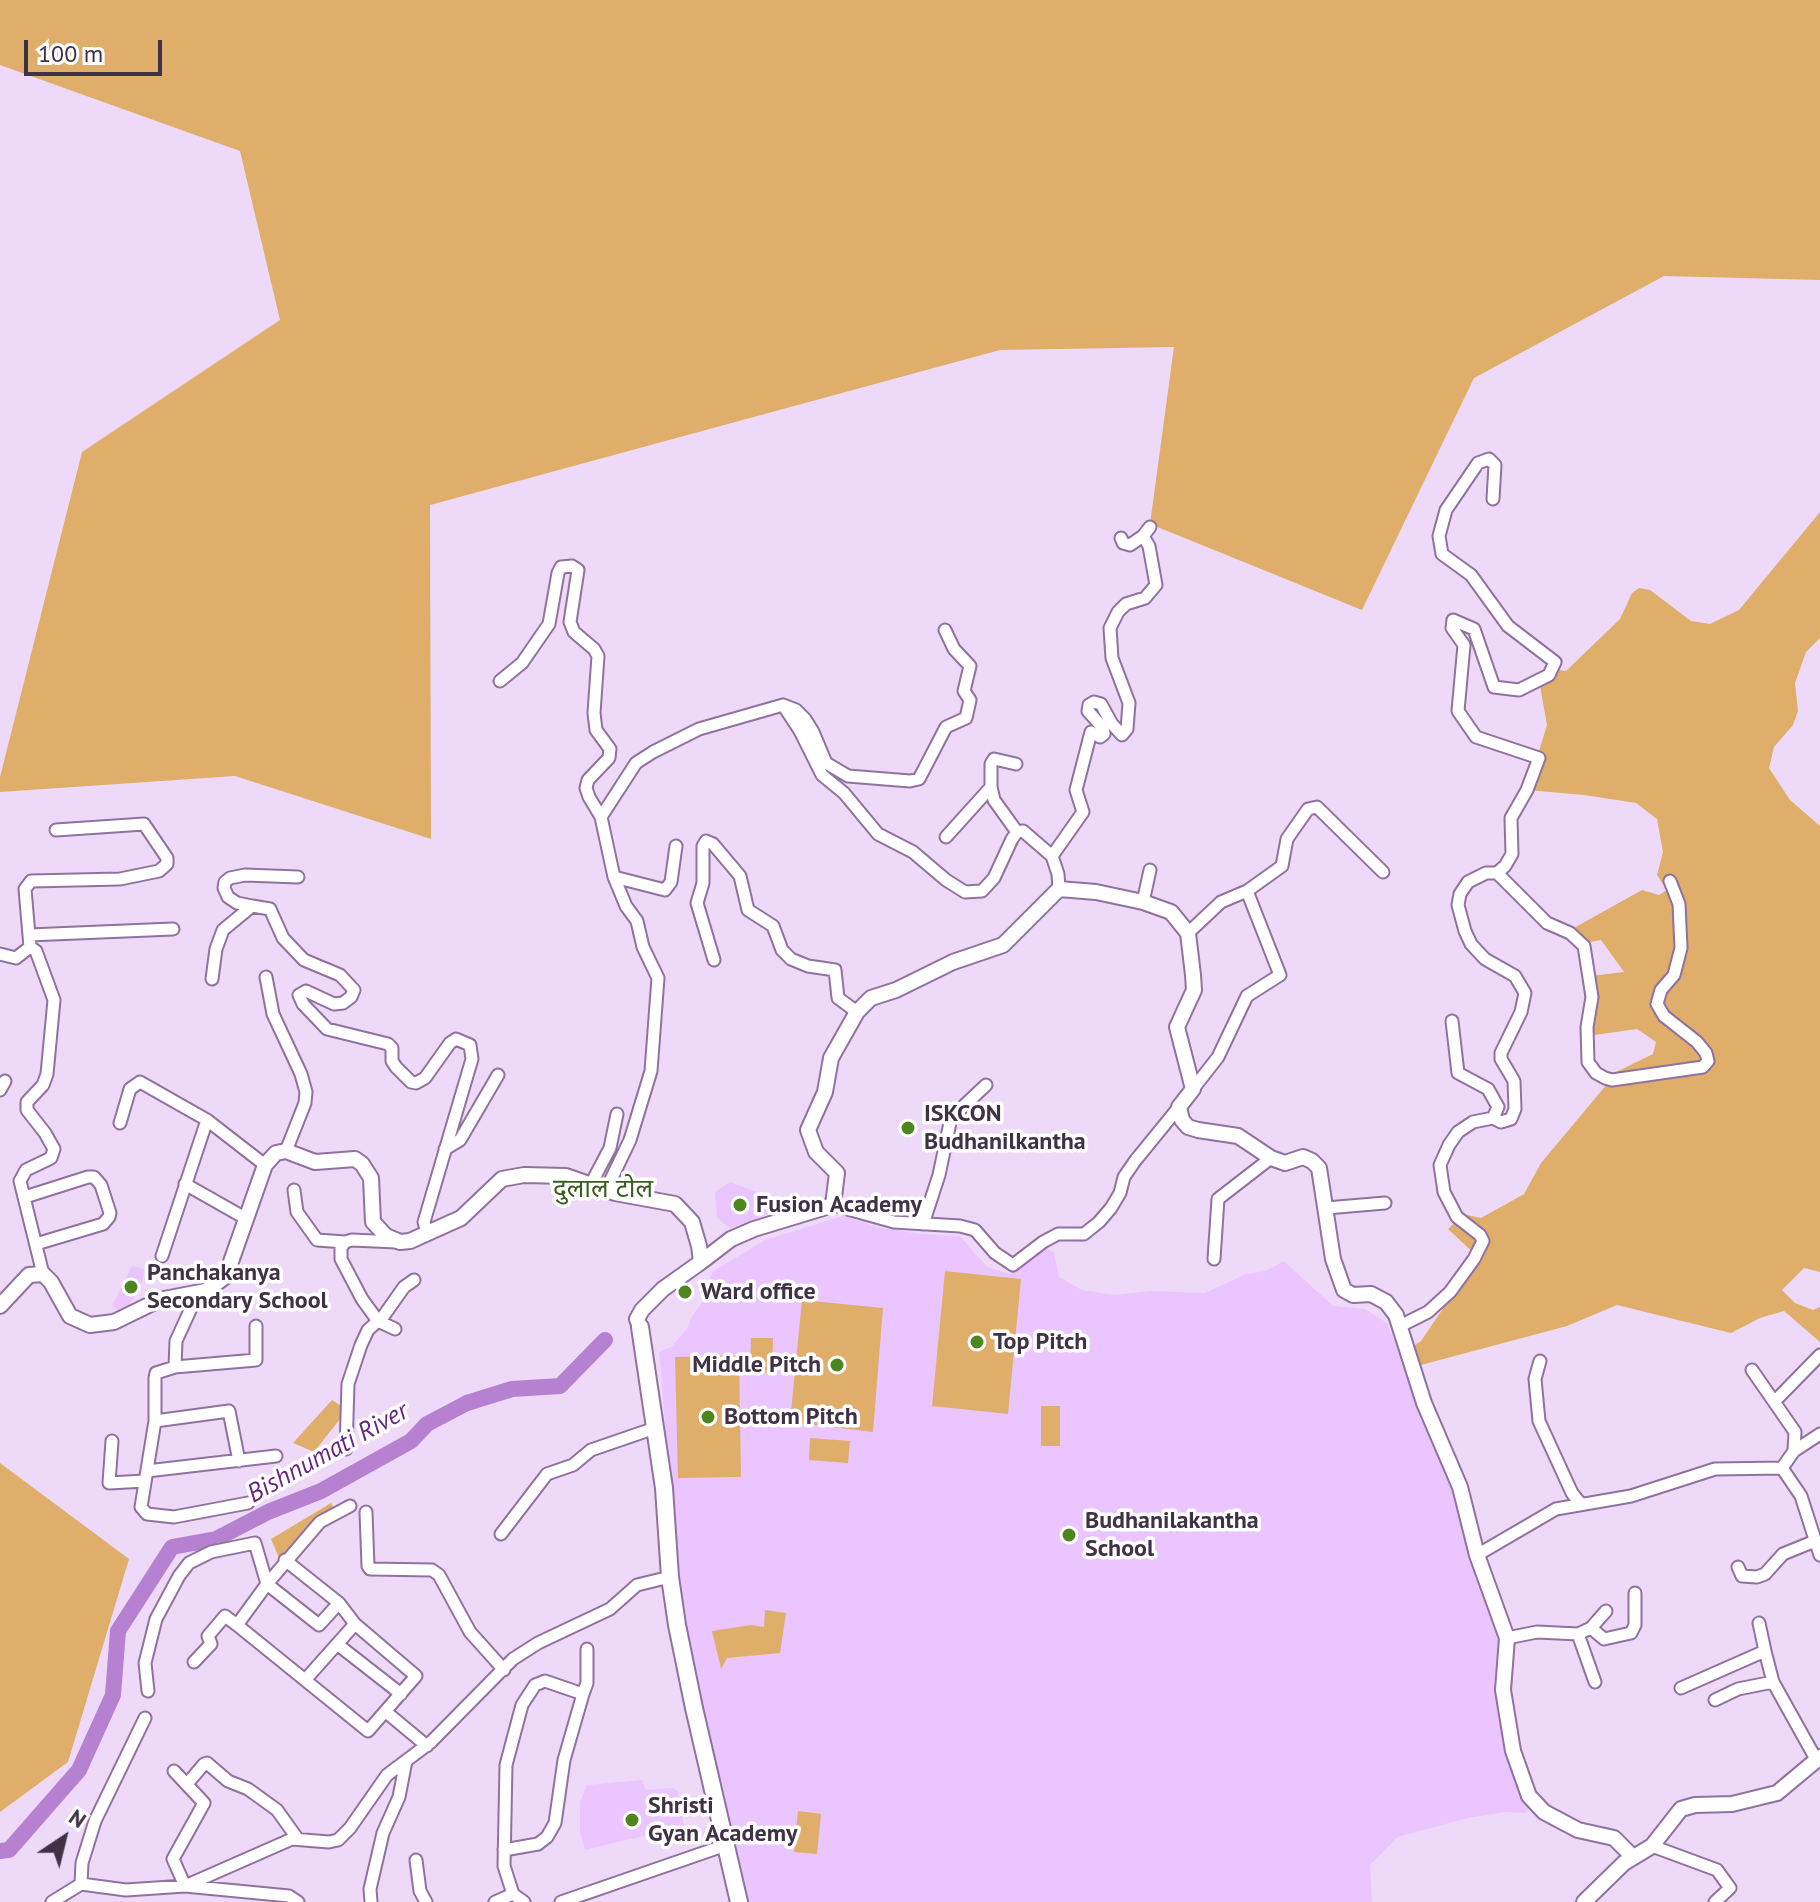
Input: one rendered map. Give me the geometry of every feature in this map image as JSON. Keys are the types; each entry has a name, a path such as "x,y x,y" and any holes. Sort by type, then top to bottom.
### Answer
{"main road":[{"path":"640,1327 664,1488 670,1577 694,1708 739,1902"}],"street":[{"path":"1400,1326 1428,1312 1450,1292 1483,1241 1457,1217 1444,1192 1440,1165 1449,1145 1458,1132 1473,1122 1493,1118 1501,1122 1511,1119 1515,1109 1514,1081 1501,1059 1501,1053 1521,1012 1525,993 1515,976 1485,959 1471,944 1458,905 1460,894 1468,882 1486,873 1497,873 1512,854 1511,818 1527,790 1539,758 1476,737 1458,711 1464,645 1452,628 1453,620 1474,629 1494,687 1519,690 1549,675 1555,662 1508,626 1471,575 1442,554 1439,536 1446,510 1478,463 1489,459 1495,465 1493,499"},
{"path":"1052,856 1083,812 1076,790 1091,732 1100,737 1104,734 1103,728 1088,711 1089,705 1094,702 1101,704 1122,735 1127,729 1129,703 1112,658 1110,628 1126,604 1145,598 1156,585 1146,532 1130,545 1123,543 1121,538"},
{"path":"500,681 522,663 549,624 561,567 566,565 578,570 570,622 574,632 598,656 594,699 596,730 610,749 609,758 588,780 586,788 601,817 614,877 626,906 637,921 643,947 658,978 659,996 651,1071 630,1140 606,1190"},
{"path":"601,817 636,763 653,752 699,729 783,705 796,710 805,719 826,763 848,776 919,779 946,727 966,718 970,700 964,691 970,666 954,649 945,630"},
{"path":"783,705 822,775 844,793 878,834 913,852 965,892 974,893 987,887 1017,832"},
{"path":"1016,764 994,759 991,764 991,787 1001,812 1017,832"},
{"path":"946,837 991,787"},
{"path":"1188,933 1221,902 1247,891 1282,866 1287,839 1308,809 1317,807 1383,872"},
{"path":"56,830 144,824 167,858 167,864 159,871 120,879 31,881 25,889 29,941 36,951 54,1000 47,1074 43,1085 27,1102 27,1110 54,1149 51,1158 26,1170 20,1181 43,1274 51,1282 70,1316 90,1325 114,1322 159,1300 198,1293 215,1286 226,1276 265,1165 276,1153 286,1151 315,1162 355,1159 362,1164 371,1178 373,1222 386,1236 400,1242"},
{"path":"833,1205 837,1173 816,1152 808,1130 825,1092 831,1058 857,1012 871,998 896,990 953,962 1003,945 1059,889 1052,856 1034,838 1023,831 1017,832"},
{"path":"714,960 697,903 703,883 703,846 706,841 713,844 740,876 748,910 773,926 782,950 791,959 808,966 835,970 838,998 857,1012"},
{"path":"614,877 665,890 671,882 676,846"},
{"path":"1143,902 1150,870"},
{"path":"1497,873 1547,923 1570,933 1584,946 1592,997 1587,1027 1588,1062 1596,1073 1612,1080 1703,1067 1708,1061 1697,1042 1664,1016 1657,1004 1661,990 1674,975 1681,948 1679,904 1670,881"},
{"path":"298,877 245,875 230,878 224,888 228,897 237,903 270,909 283,938 304,960 340,975 354,990 343,1003 334,1004 306,991 299,995 303,1004 327,1029 388,1044 392,1048 392,1061 396,1067 416,1083 425,1078 450,1043 456,1039 470,1045 472,1059 424,1222 427,1234"},
{"path":"1059,889 1096,892 1143,902 1171,912 1188,933 1194,990 1177,1027 1193,1089"},
{"path":"640,1327 637,1319 642,1310 663,1289 731,1239 833,1205 894,1222 960,1226 975,1230 995,1253 1013,1265 1058,1234 1084,1234 1111,1208 1120,1193 1124,1177 1218,1057 1247,996 1280,975 1266,932 1247,891"},
{"path":"212,979 216,949 223,930 252,906"},
{"path":"0,954 16,958 29,941 173,929"},
{"path":"266,977 273,1014 301,1074 306,1092 305,1103 286,1151"},
{"path":"1452,1021 1458,1073 1488,1089 1498,1107 1493,1118"},
{"path":"445,1149 460,1140 498,1075"},
{"path":"120,1123 130,1089 140,1082 207,1120 265,1165"},
{"path":"923,1224 939,1175 951,1118 986,1085"},
{"path":"1179,1107 1182,1120 1188,1127 1238,1136 1271,1158 1285,1163 1303,1157 1319,1168 1333,1259 1344,1290 1353,1295 1371,1294 1386,1302 1400,1326 1424,1403 1460,1487 1477,1555 1507,1638 1503,1690 1513,1751 1529,1796 1544,1812 1578,1830 1614,1838 1632,1856"},
{"path":"591,1184 610,1148 617,1114"},
{"path":"162,1256 207,1120"},
{"path":"1214,1259 1218,1199 1271,1158"},
{"path":"294,1190 297,1212 317,1240 400,1242 410,1241 461,1218 502,1179 545,1174 566,1176 606,1190 675,1204 692,1222 701,1262"},
{"path":"25,1197 94,1177 101,1185 110,1213 103,1224 36,1244"},
{"path":"185,1184 245,1218"},
{"path":"1326,1208 1385,1203"},
{"path":"345,1242 341,1248 341,1259 362,1299 379,1321 395,1329"},
{"path":"0,1306 29,1275 43,1274"},
{"path":"346,1449 348,1384 361,1345 368,1330 379,1321 404,1287 414,1280"},
{"path":"175,1367 176,1341 198,1293"},
{"path":"248,1503 174,1517 147,1514 141,1507 155,1421 156,1373 175,1367 256,1360 256,1326"},
{"path":"1774,1402 1820,1355"},
{"path":"1540,1361 1535,1379 1539,1421 1572,1493 1580,1503"},
{"path":"1752,1370 1795,1432 1794,1451"},
{"path":"155,1421 229,1411 239,1461"},
{"path":"501,1534 547,1474 573,1465 591,1450 655,1428"},
{"path":"1782,1468 1794,1451 1820,1434"},
{"path":"112,1441 109,1483 276,1456"},
{"path":"1477,1555 1556,1509 1631,1496 1715,1469 1782,1468"},
{"path":"1782,1468 1801,1496 1820,1555"},
{"path":"237,1625 285,1560 320,1522 350,1506"},
{"path":"366,1512 370,1569 432,1570 439,1575 470,1632 504,1670"},
{"path":"1738,1567 1742,1576 1757,1577 1765,1574 1783,1554 1815,1541"},
{"path":"148,1691 145,1663 156,1619 166,1596 189,1563 211,1552 255,1543 267,1584 319,1625 339,1603"},
{"path":"194,1662 211,1644 208,1636 225,1616 368,1731 386,1712 416,1676 355,1624 339,1603 285,1560"},
{"path":"52,1902 81,1884 126,1896 185,1886 297,1838 329,1842 338,1840 350,1828 378,1784 427,1746 513,1659 531,1647 610,1609 637,1585 670,1577"},
{"path":"1591,1628 1604,1639 1631,1633 1635,1625 1635,1593"},
{"path":"1507,1638 1537,1632 1578,1634 1591,1628 1606,1611"},
{"path":"1584,1902 1632,1856 1652,1846 1681,1809 1695,1805 1732,1804 1777,1793 1818,1758 1773,1682 1759,1623"},
{"path":"305,1680 355,1624"},
{"path":"1578,1634 1595,1682"},
{"path":"337,1644 401,1694"},
{"path":"504,1850 538,1844 547,1837 555,1823 564,1760 587,1683 587,1649"},
{"path":"1681,1688 1765,1651"},
{"path":"495,1902 518,1898 504,1866 506,1765 525,1697 535,1685 545,1681 583,1694"},
{"path":"1715,1700 1738,1689 1773,1682"},
{"path":"386,1712 427,1746"},
{"path":"81,1884 82,1863 95,1821 145,1718"},
{"path":"371,1902 370,1889 383,1833 399,1797 406,1761"},
{"path":"187,1784 207,1763 228,1781 248,1789 277,1810 297,1838"},
{"path":"174,1771 204,1803 173,1859 185,1886"},
{"path":"561,1902 726,1845"},
{"path":"1652,1846 1717,1870 1730,1888 1715,1902"},
{"path":"416,1860 420,1891 426,1902"},
{"path":"185,1886 289,1896 298,1902"}],"shaded area":[{"path":"0,0 1820,0 1820,280 1664,276 1474,378 1362,610 1150,524 1174,347 1000,350 430,505 431,839 235,776 0,792 0,777 82,452 280,320 240,151 0,65"},
{"path":"1820,512 1820,638 1806,652 1795,683 1798,711 1793,725 1774,747 1769,768 1790,800 1820,826 1820,1272 1804,1268 1782,1290 1795,1303 1813,1310 1820,1307 1820,1342 1784,1311 1760,1318 1731,1333 1617,1305 1567,1326 1421,1365 1412,1347 1421,1341 1478,1257 1448,1229 1463,1214 1481,1218 1524,1194 1541,1163 1618,1071 1653,1054 1656,1042 1637,1029 1594,1035 1583,1031 1587,995 1583,977 1624,972 1601,940 1579,944 1572,929 1642,890 1659,895 1667,890 1657,875 1663,852 1657,819 1636,803 1527,790 1547,725 1539,680 1552,669 1566,671 1620,619 1632,593 1639,588 1650,590 1691,621 1710,624 1739,610"},
{"name":"Fusion Academy","path":"730,1182 760,1193 768,1214 730,1228 717,1218 715,1192"},
{"name":"Budhanilakantha School","path":"843,1216 878,1227 960,1236 987,1267 1009,1274 1047,1248 1054,1253 1059,1277 1082,1290 1114,1295 1150,1291 1205,1293 1246,1274 1266,1271 1284,1261 1333,1306 1365,1309 1387,1323 1449,1473 1505,1651 1501,1689 1531,1805 1525,1813 1506,1812 1468,1818 1398,1837 1370,1865 1372,1902 747,1902 717,1788 681,1613 659,1352 671,1347 687,1329 705,1298 712,1272 765,1240"},
{"name":"Panchakanya Secondary School","path":"132,1266 144,1269 143,1280 125,1314 112,1306"},
{"name":"Top Pitch","path":"945,1271 1021,1279 1008,1414 932,1406"},
{"name":"Middle Pitch","path":"802,1300 883,1308 873,1432 790,1422"},
{"path":"751,1338 773,1338 772,1373 750,1372"},
{"name":"Bottom Pitch","path":"739,1356 741,1477 678,1478 675,1357"},
{"path":"332,1400 347,1410 314,1452 293,1443"},
{"path":"1041,1406 1060,1406 1060,1446 1041,1446"},
{"path":"810,1438 850,1441 848,1463 809,1460"},
{"path":"0,1463 129,1559 68,1762 0,1812"},
{"path":"331,1503 336,1511 292,1546 280,1560 271,1539"},
{"path":"765,1610 786,1613 780,1653 727,1658 721,1669 712,1631 751,1625 764,1627"},
{"name":"Shristi Gyan Academy","path":"642,1780 646,1790 672,1788 678,1791 684,1826 585,1850 580,1832 580,1802 587,1785"},
{"path":"798,1811 821,1814 817,1854 794,1852"}],"waterway":[{"name":"Bishnumati River","path":"0,1851 9,1850 79,1770 113,1695 118,1631 172,1547 216,1539 268,1512 321,1491 411,1441 427,1424 467,1403 512,1389 560,1386 605,1340"}],"place":[{"name":"ISKCON Budhanilkantha","path":"908,1128"},
{"name":"Fusion Academy","path":"740,1205"},
{"name":"Panchakanya Secondary School","path":"131,1287"},
{"name":"Ward office","path":"685,1292"},
{"name":"Top Pitch","path":"977,1342"},
{"name":"Middle Pitch","path":"837,1365"},
{"name":"Bottom Pitch","path":"708,1417"},
{"name":"Budhanilakantha School","path":"1069,1535"},
{"name":"Shristi Gyan Academy","path":"632,1820"}],"district":[{"name":"दुलाल टोल","path":"603,1190"}]}
